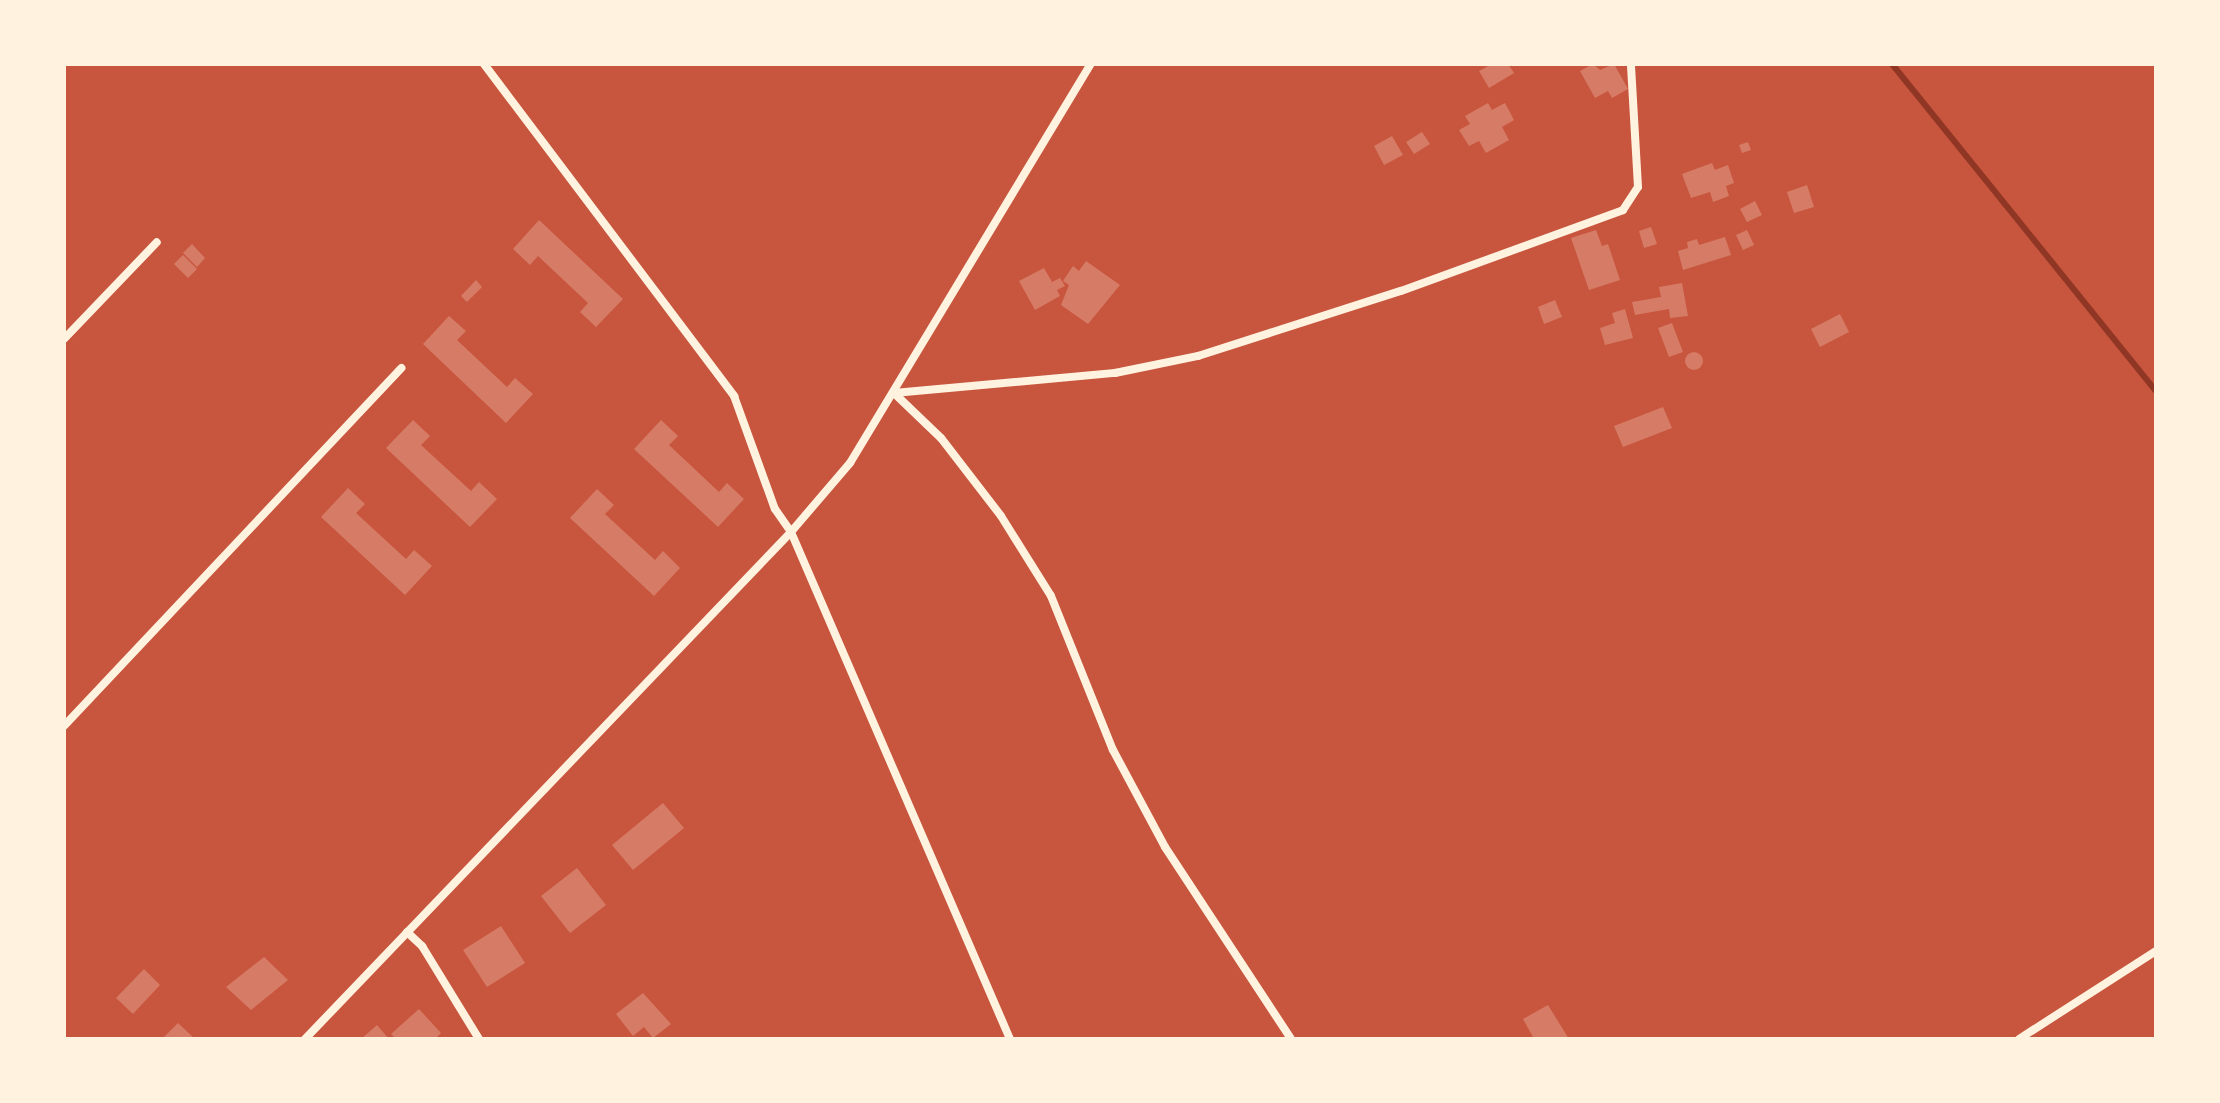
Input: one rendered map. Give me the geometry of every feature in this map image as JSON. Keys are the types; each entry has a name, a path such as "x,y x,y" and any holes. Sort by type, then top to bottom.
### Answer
{"street":[{"path":"484,64 734,396 775,509 791,532 1010,1039"},
{"path":"305,1039 791,532 850,463 1091,64"},
{"path":"894,393 1115,373 1198,356 1401,291 1623,210 1638,187 1631,64"},
{"path":"64,339 157,242"},
{"path":"64,726 401,368"},
{"path":"894,393 941,438 1001,516 1051,596 1120,764 1165,847 1291,1039"},
{"path":"407,932 422,946 479,1039"},
{"path":"2019,1039 2156,951"}],"building":[{"path":"1492,64 1508,64 1514,73 1489,88 1479,71"},
{"path":"1593,64 1600,70 1614,64 1628,89 1612,98 1608,91 1595,98 1580,71"},
{"path":"1488,103 1492,110 1505,103 1514,120 1502,127 1509,140 1486,153 1479,141 1469,146 1459,130 1470,124 1465,116"},
{"path":"1422,132 1430,144 1414,154 1406,142"},
{"path":"1392,136 1403,155 1384,165 1374,146"},
{"path":"1748,142 1751,150 1742,153 1739,145"},
{"path":"1712,163 1715,170 1728,165 1734,183 1726,186 1729,196 1713,202 1710,192 1691,198 1682,174"},
{"path":"1807,185 1814,207 1794,213 1787,192"},
{"path":"1755,201 1762,215 1747,222 1740,209"},
{"path":"539,220 623,299 596,327 580,312 588,303 538,256 530,265 513,249"},
{"path":"1651,227 1657,244 1644,248 1639,231"},
{"path":"1596,230 1602,246 1608,244 1620,280 1589,290 1571,238"},
{"path":"1747,230 1754,245 1743,250 1736,235"},
{"path":"1725,237 1731,255 1683,270 1678,251 1688,248 1687,242 1697,239 1699,245"},
{"path":"192,244 205,258 197,267 183,253"},
{"path":"183,255 197,269 188,278 174,264"},
{"path":"1086,261 1120,285 1088,324 1061,305 1069,285 1063,281 1073,266 1079,271"},
{"path":"1044,268 1052,282 1060,278 1065,286 1057,290 1060,296 1035,310 1019,281"},
{"path":"476,280 482,287 467,302 461,296"},
{"path":"1682,283 1688,316 1670,318 1669,309 1635,315 1632,302 1661,297 1659,287"},
{"path":"1555,300 1562,317 1544,324 1538,307"},
{"path":"1625,309 1633,338 1605,345 1600,328 1615,323 1612,313"},
{"path":"1840,314 1849,332 1820,347 1811,329"},
{"path":"449,316 466,331 457,340 507,387 515,378 533,394 506,423 423,344"},
{"path":"1672,323 1683,352 1669,357 1658,328"},
{"path":"1694,352 1703,361 1694,370 1685,361"},
{"path":"1663,407 1672,428 1623,447 1614,426"},
{"path":"413,420 430,436 421,445 471,491 479,482 497,499 470,527 386,448"},
{"path":"661,420 678,436 669,445 719,492 727,483 744,499 718,527 634,449"},
{"path":"348,488 365,504 356,513 406,559 414,550 432,566 405,595 321,517"},
{"path":"597,489 614,505 605,514 655,560 663,551 680,568 654,596 570,518"},
{"path":"663,803 684,828 633,870 612,845"},
{"path":"577,868 606,905 570,933 541,896"},
{"path":"501,926 525,963 487,987 463,950"},
{"path":"264,957 288,980 251,1010 226,987"},
{"path":"144,969 160,985 133,1014 116,998"},
{"path":"643,993 671,1024 653,1038 644,1027 633,1036 616,1014"},
{"path":"1548,1005 1569,1039 1534,1039 1523,1019"},
{"path":"419,1009 441,1033 435,1039 396,1039 391,1034"},
{"path":"178,1023 195,1039 162,1039"},
{"path":"377,1025 389,1039 361,1039"}],"waterway":[{"path":"1892,64 2156,391"}]}
